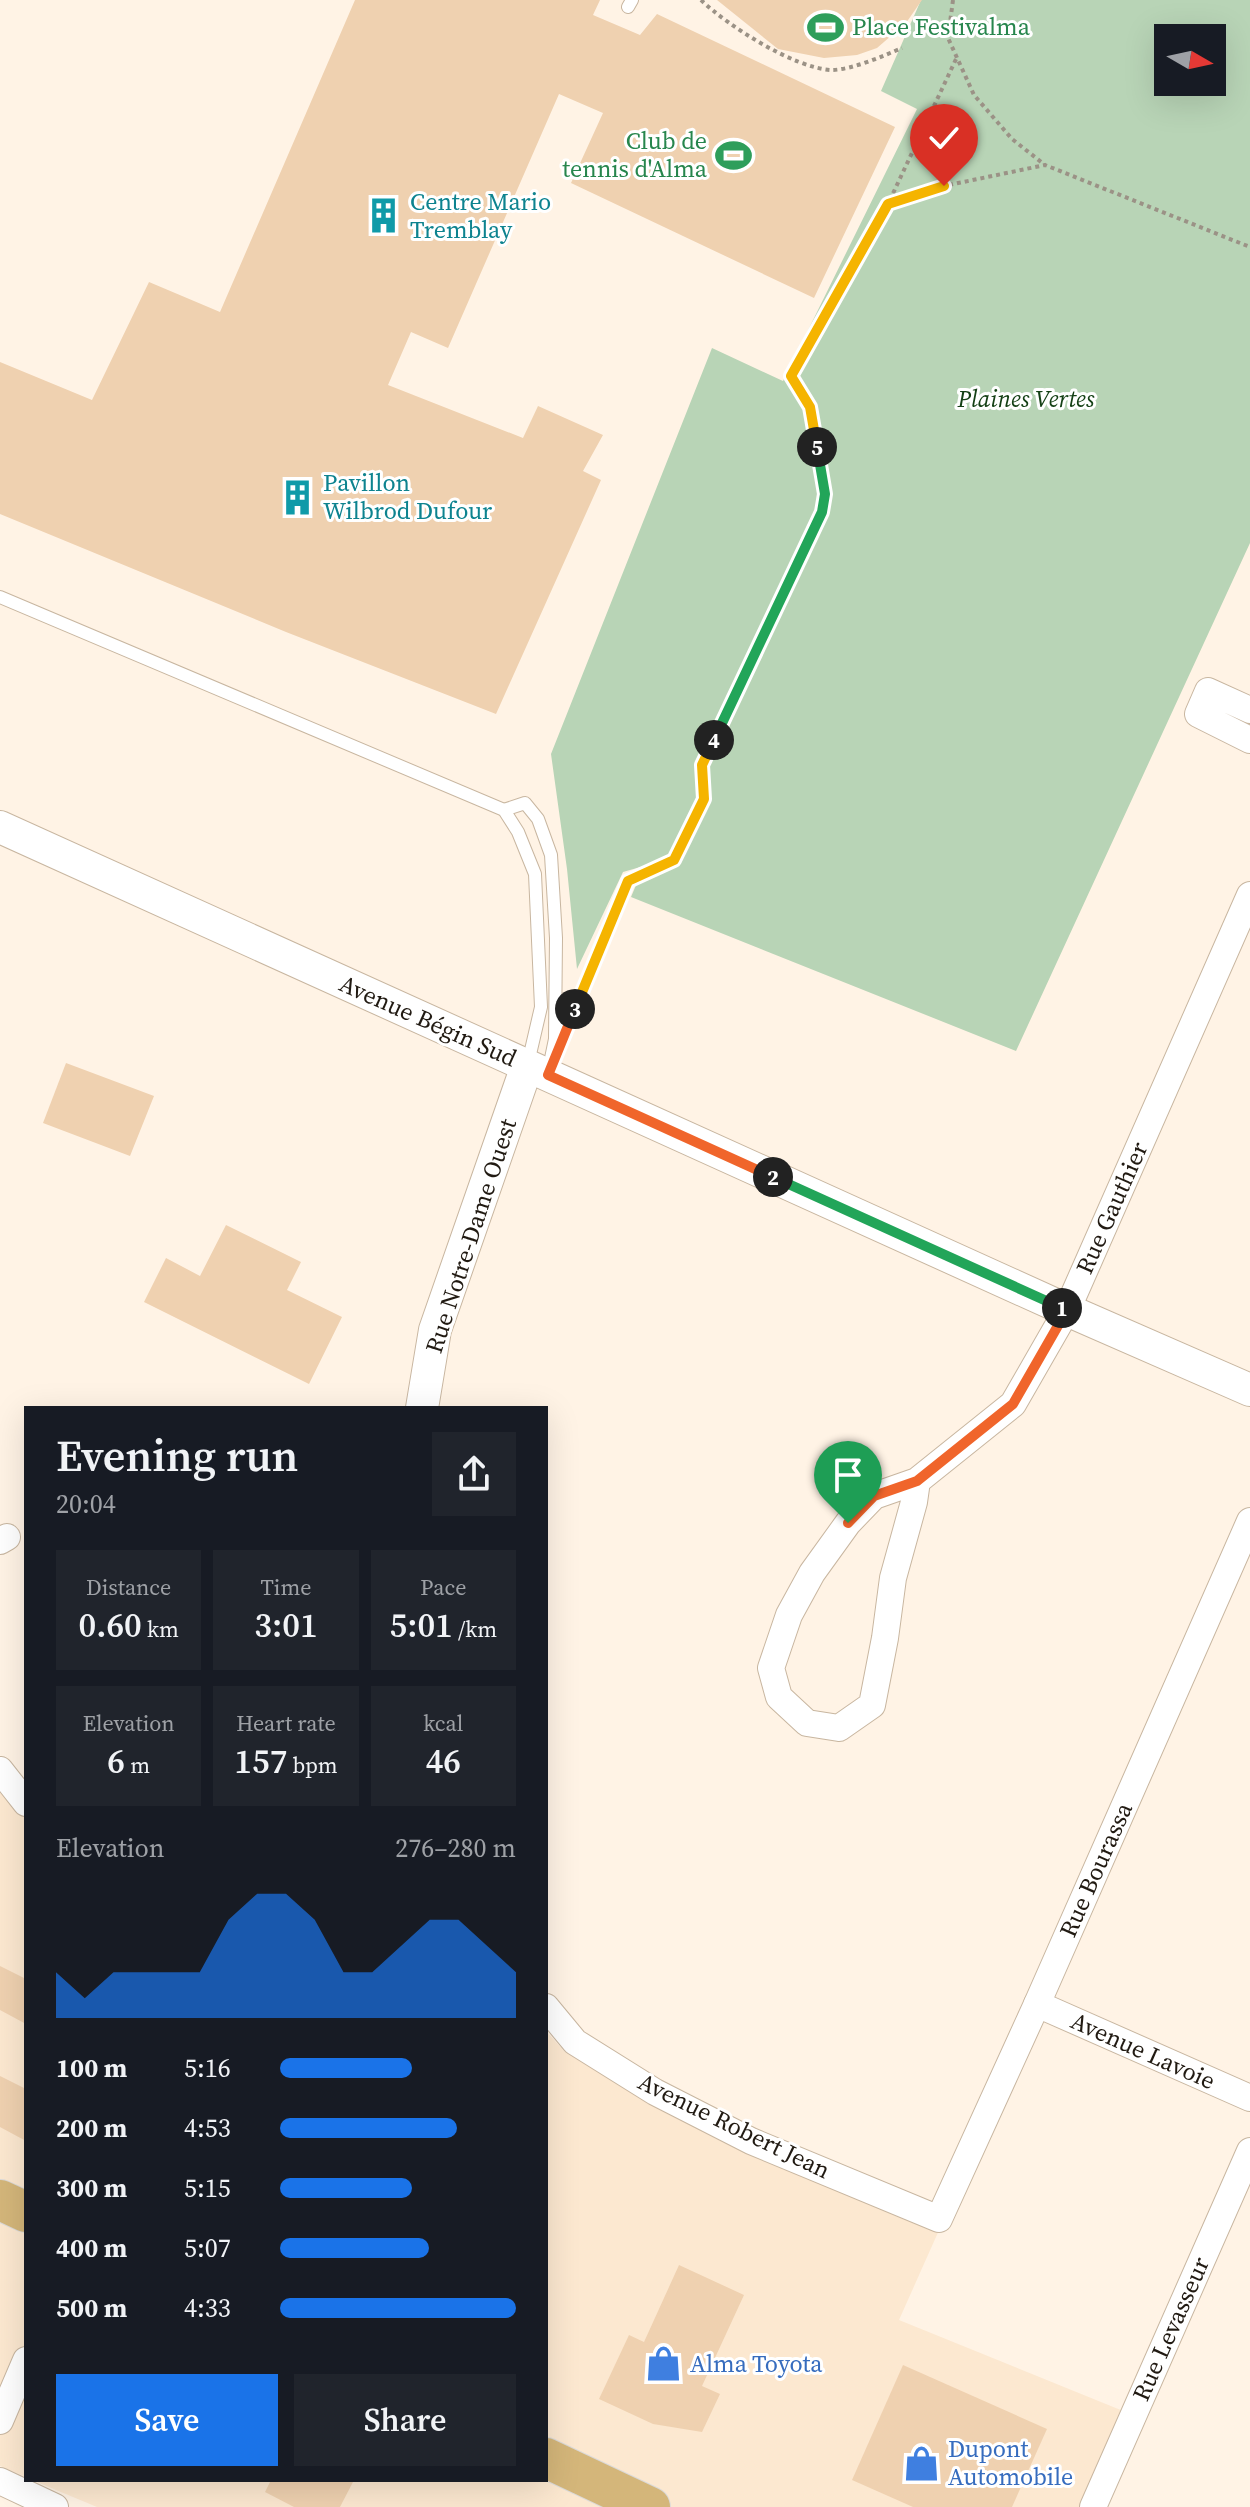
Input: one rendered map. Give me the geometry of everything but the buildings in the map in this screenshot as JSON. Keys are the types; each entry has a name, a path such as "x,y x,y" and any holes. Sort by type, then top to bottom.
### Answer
{"main road":[{"path":"0,2200 24,2211"},
{"path":"0,2222 24,2233"},
{"path":"548,2459 650,2507"},
{"path":"548,2481 602,2507"}],"street":[{"path":"1250,710 1208,691 1198,714 1250,740"},
{"name":"Avenue Bégin Sud","path":"0,827 1250,1390"},
{"name":"Rue Gauthier","path":"917,1481 893,1578 872,1705 839,1728 807,1723 779,1697 771,1668 789,1615 812,1573 874,1496 917,1481 1013,1404 1067,1310 1250,895"},
{"name":"Rue Notre-Dame Ouest","path":"422,1406 435,1330 537,1070"},
{"name":"Rue Bourassa","path":"939,2219 1250,1521"},
{"path":"0,1770 24,1800"},
{"name":"Avenue Lavoie","path":"1037,2004 1250,2098"},
{"name":"Avenue Robert Jean","path":"548,2009 575,2042 655,2092 751,2141 939,2219"},
{"name":"Rue Levasseur","path":"1093,2507 1250,2151"},
{"path":"0,2421 24,2365"},
{"path":"0,2481 55,2507"}],"lane":[{"path":"0,597 504,810 518,832 535,874 541,1007 537,1070"},
{"path":"504,810 525,803 538,819 551,855 556,938 555,1039 537,1070"}],"path":[{"path":"701,0 737,30 807,66 834,70 874,60 902,48"},
{"path":"953,0 948,38 974,95 1012,139 1045,165 1250,247"},
{"path":"571,1019 628,881 674,860 704,799 702,765 822,512 825,494 810,407 791,376 888,204 957,57"},
{"path":"888,204 944,186 1045,165"}],"shaded area":[{"path":"0,1787 24,1817 24,2476 0,2466"},
{"path":"548,2033 565,2052 940,2228 899,2320 1133,2415 1093,2507 97,2507 37,2482 548,2482"}],"green space":[{"name":"Plaines Vertes","path":"921,0 1250,0 1250,543 1016,1051 631,897 644,866 623,872 577,969 551,754 712,348 783,381 917,109 881,91"}],"place":[{"name":"Place Festivalma","path":"826,27"},
{"name":"Club de tennis d'Alma","path":"733,155"},
{"name":"Centre Mario Tremblay","path":"384,216"},
{"name":"Pavillon Wilbrod Dufour","path":"297,497"},
{"name":"Alma Toyota","path":"664,2364"},
{"name":"Dupont Automobile","path":"922,2463"}],"route":[{"path":"848,1523 874,1496 917,1481 1013,1404 1067,1310 548,1075 628,881 674,860 704,799 702,765 822,512 825,494 810,407 791,376 888,204 944,186"}]}
